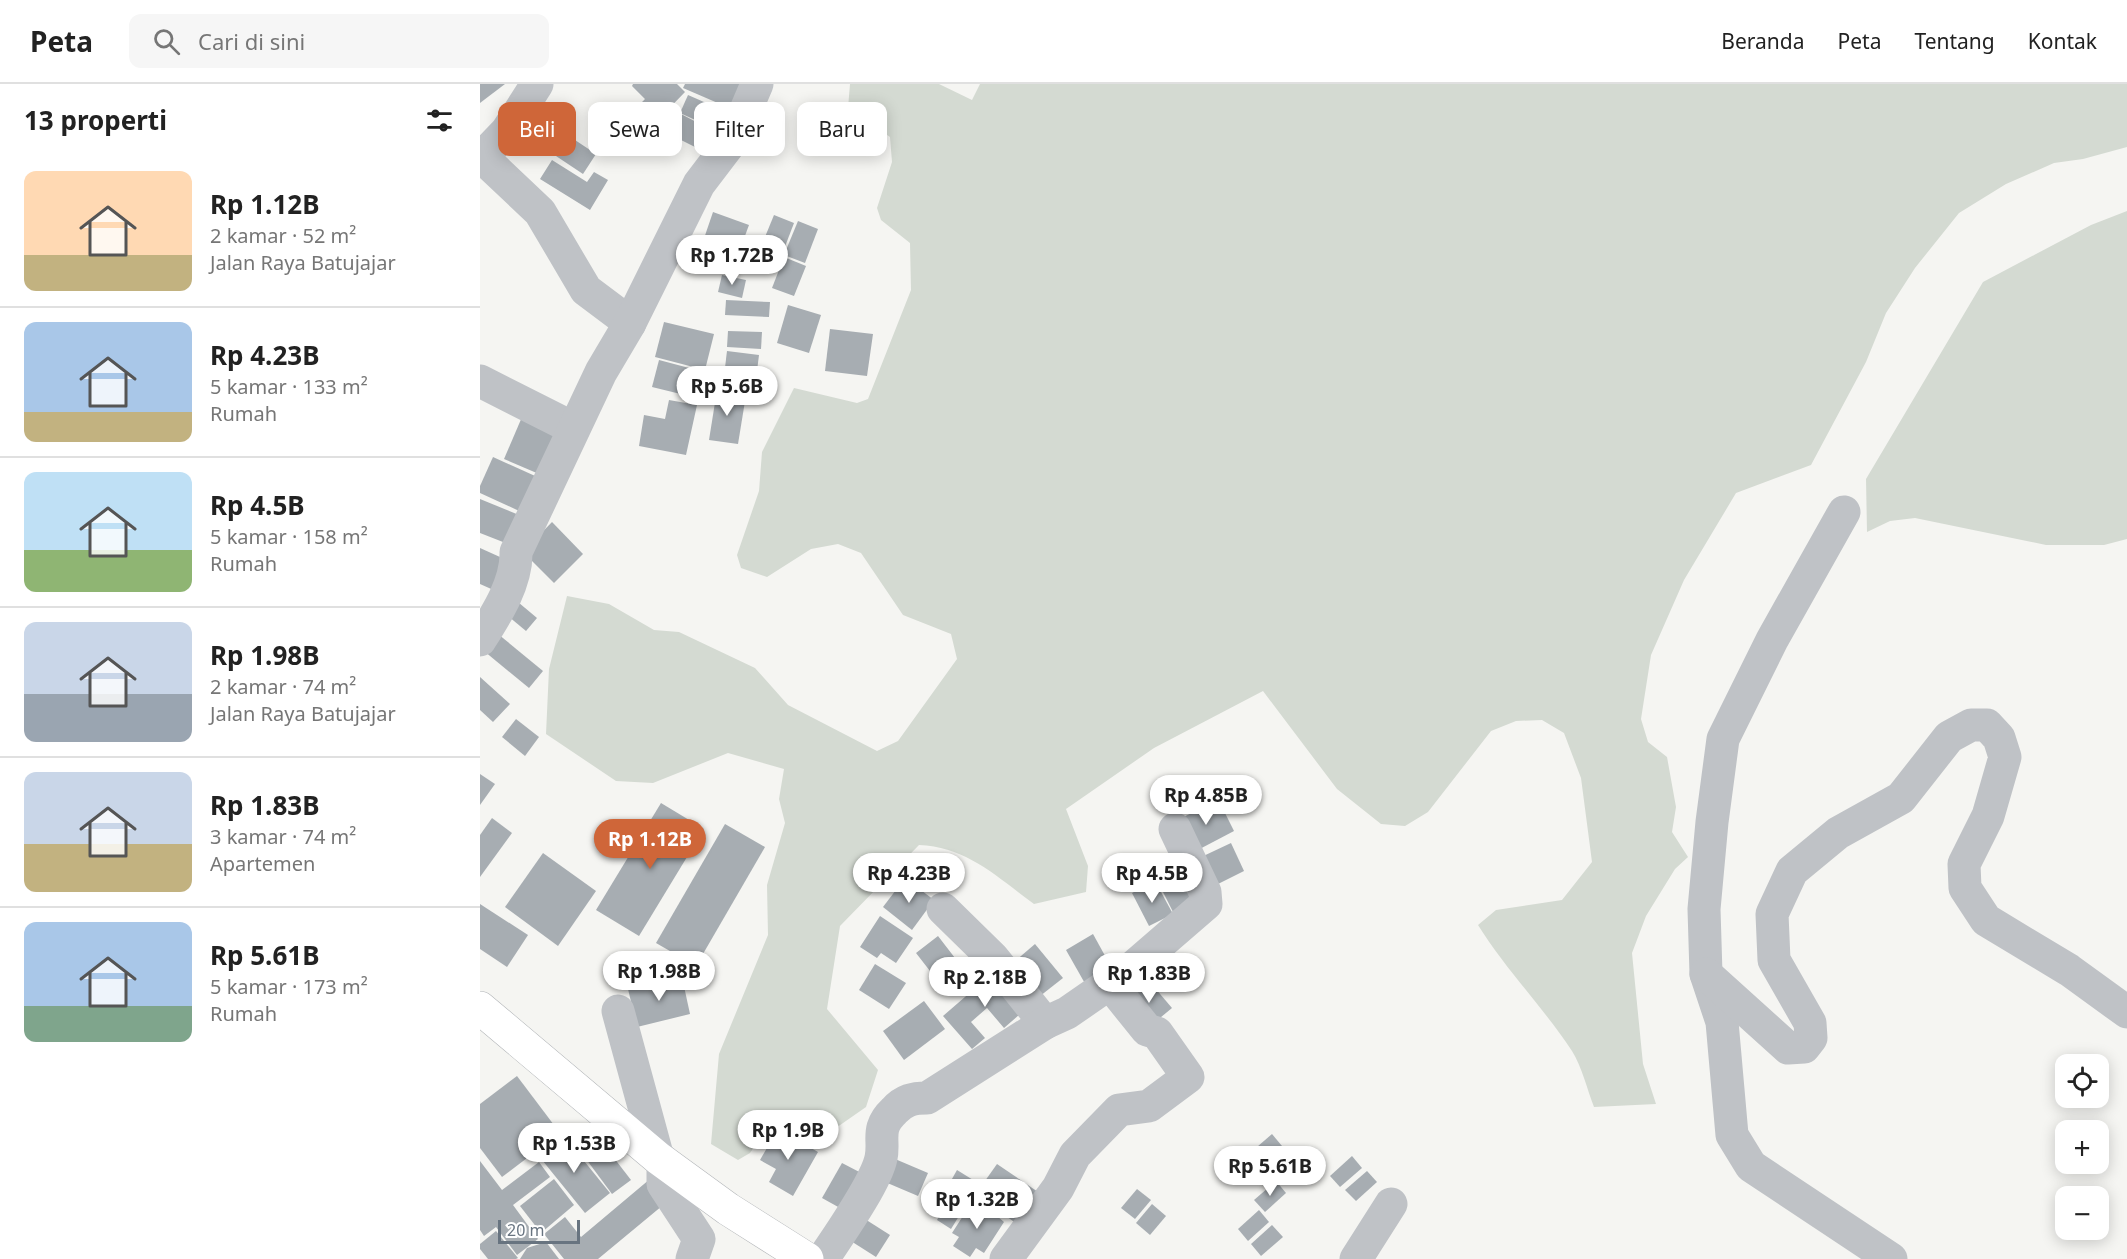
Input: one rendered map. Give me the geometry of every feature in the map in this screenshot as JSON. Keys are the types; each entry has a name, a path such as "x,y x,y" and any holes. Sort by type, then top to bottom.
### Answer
{"highway":[{"path":"480,1008 660,1159 728,1209 807,1259"}],"street":[{"path":"537,84 507,131 481,158 540,212 585,290 630,323"},
{"path":"480,640 506,592 516,561 516,552 573,428 601,372 630,323 699,184 734,138 757,84"},
{"path":"480,381 573,428"},
{"path":"1844,512 1772,640 1723,739 1704,909 1706,974 1722,1022 1732,1135 1746,1158 1752,1166 1891,1259"},
{"path":"1706,974 1788,1048 1804,1047 1811,1038 1810,1023 1774,960 1772,914 1792,871 1838,832 1901,798 1949,737 1971,725 1987,725 1999,738 2006,757 1988,816 1964,864 1965,888 1986,920 2069,970 2127,1012"},
{"path":"823,1259 881,1158 880,1135 892,1112 909,1098 927,1098 1110,984 1206,904 1205,892 1175,829"},
{"path":"943,909 993,958 1045,1023"},
{"path":"1006,1259 1058,1188 1075,1155 1119,1110 1149,1106 1188,1077 1157,1033 1147,1030 1110,984"},
{"path":"618,1011 660,1159 663,1184 699,1239 692,1259"},
{"path":"1356,1259 1391,1204"}],"shaded area":[{"path":"850,84 939,84 972,100 980,84 2127,84 2127,147 2083,159 2054,163 2006,184 1959,213 1915,268 1886,313 1866,362 1811,465 1736,493 1684,580 1651,655 1641,719 1648,742 1667,757 1676,807 1672,832 1688,857 1675,869 1646,916 1632,953 1643,1064 1656,1104 1594,1107 1576,1057 1478,925 1496,910 1562,900 1592,862 1581,778 1564,733 1542,720 1516,721 1491,731 1428,812 1405,826 1381,824 1337,789 1263,691 1154,748 1066,809 1088,866 1086,892 1034,904 967,857 936,847 919,845 840,926 827,1009 878,1070 866,1107 833,1130 799,1115 774,1117 750,1153 738,1160 711,1144 719,1054 768,935 767,885 785,823 779,799 784,769 728,753 653,783 616,781 546,734 549,669 567,596 609,604 654,630 679,632 755,668 788,705 877,751 898,741 957,659 951,634 903,615 861,553 838,544 811,549 767,577 741,568 737,555 759,491 762,452 794,388 857,403 868,399 911,290 910,243 881,220 877,208 892,162 890,137 887,135 887,102 848,102"},
{"path":"2127,211 2127,539 2104,545 2046,545 1915,518 1890,521 1867,532 1866,479 1983,282 2091,225"}],"building":[{"path":"480,84 505,84 480,103"},
{"path":"633,84 677,84 685,92 675,102 642,102 645,99 632,86"},
{"path":"685,84 745,84 737,102 715,102 683,88"},
{"path":"688,95 704,102 694,102 694,119 682,114"},
{"path":"682,115 694,121 694,146 682,140"},
{"path":"576,141 588,149 588,156 595,156 583,174 556,156 576,156"},
{"path":"552,160 587,182 594,172 608,180 590,210 540,179"},
{"path":"713,212 749,225 732,271 697,259"},
{"path":"774,215 794,223 781,257 760,249"},
{"path":"798,221 818,229 805,263 784,255"},
{"path":"784,257 806,266 794,296 772,288"},
{"path":"722,275 746,280 742,298 718,292"},
{"path":"726,300 770,302 769,317 725,315"},
{"path":"788,305 821,315 809,353 777,343"},
{"path":"664,322 714,334 705,370 655,357"},
{"path":"830,329 873,334 867,376 825,371"},
{"path":"728,331 762,332 761,349 727,347"},
{"path":"727,351 759,355 755,387 723,384"},
{"path":"659,360 708,373 701,399 652,387"},
{"path":"717,390 746,395 738,444 709,440"},
{"path":"669,400 697,405 686,455 639,446 644,415 665,419"},
{"path":"522,417 557,432 539,474 504,459"},
{"path":"493,457 544,480 528,515 480,493 480,486"},
{"path":"480,499 524,517 513,546 480,533"},
{"path":"552,522 583,554 554,583 523,552"},
{"path":"480,548 511,562 498,592 480,584"},
{"path":"512,597 537,618 526,631 501,610"},
{"path":"498,634 543,671 529,688 484,651"},
{"path":"480,677 510,704 493,722 480,710"},
{"path":"516,719 539,737 525,756 502,737"},
{"path":"480,774 495,784 480,805"},
{"path":"1218,799 1234,831 1194,852 1178,820"},
{"path":"661,803 704,829 639,936 596,910"},
{"path":"492,818 512,833 480,877 480,835"},
{"path":"725,824 765,847 696,966 656,943"},
{"path":"1231,843 1244,871 1210,888 1197,859"},
{"path":"543,853 596,891 558,946 505,907"},
{"path":"1182,867 1200,904 1175,916 1157,880"},
{"path":"905,878 934,900 912,930 883,907"},
{"path":"1155,881 1173,914 1149,926 1132,893"},
{"path":"480,904 528,935 507,967 480,949"},
{"path":"880,916 913,938 896,963 881,953 877,958 860,947"},
{"path":"1093,934 1114,972 1087,987 1066,950"},
{"path":"938,936 965,971 955,979 949,971 937,980 916,953"},
{"path":"1035,944 1063,978 1035,1000 1008,967"},
{"path":"875,964 906,983 889,1009 859,990"},
{"path":"995,971 1027,1008 1004,1028 987,1008 971,1022 985,1038 972,1049 943,1016"},
{"path":"682,977 690,1014 637,1027 628,989"},
{"path":"1149,981 1172,1008 1149,1027 1127,1000"},
{"path":"924,1001 945,1029 904,1060 883,1031"},
{"path":"517,1076 560,1133 502,1177 480,1148 480,1104"},
{"path":"587,1123 631,1180 612,1194 569,1136"},
{"path":"778,1129 818,1152 793,1196 769,1182 776,1169 760,1160"},
{"path":"1272,1134 1282,1146 1260,1165 1250,1153"},
{"path":"563,1135 610,1193 585,1213 538,1155"},
{"path":"1287,1151 1298,1162 1276,1181 1265,1170"},
{"path":"888,1156 928,1173 918,1196 878,1179"},
{"path":"1352,1156 1362,1168 1340,1187 1330,1176"},
{"path":"480,1161 502,1190 539,1162 550,1177 513,1205 538,1239 517,1255 496,1227 484,1236 480,1230"},
{"path":"842,1163 869,1177 849,1213 822,1198"},
{"path":"997,1164 1044,1196 1023,1228 975,1195"},
{"path":"957,1170 978,1183 969,1198 948,1186"},
{"path":"1367,1171 1377,1182 1356,1201 1345,1190"},
{"path":"554,1179 574,1205 541,1233 520,1206"},
{"path":"650,1179 668,1201 598,1259 564,1259 544,1234 565,1217 581,1237"},
{"path":"1276,1181 1286,1193 1265,1212 1254,1200"},
{"path":"1137,1189 1151,1200 1135,1219 1121,1208"},
{"path":"954,1191 969,1200 951,1229 937,1220"},
{"path":"972,1202 990,1210 1004,1222 984,1253 976,1248 970,1257 953,1246 959,1237 952,1233"},
{"path":"1152,1204 1166,1216 1150,1235 1136,1223"},
{"path":"1259,1210 1269,1222 1248,1241 1238,1229"},
{"path":"857,1214 890,1235 876,1257 843,1236"},
{"path":"1272,1225 1283,1237 1261,1256 1251,1244"},
{"path":"496,1231 518,1258 488,1259 480,1249 480,1244"},
{"path":"546,1242 559,1259 520,1259 527,1248"}]}
